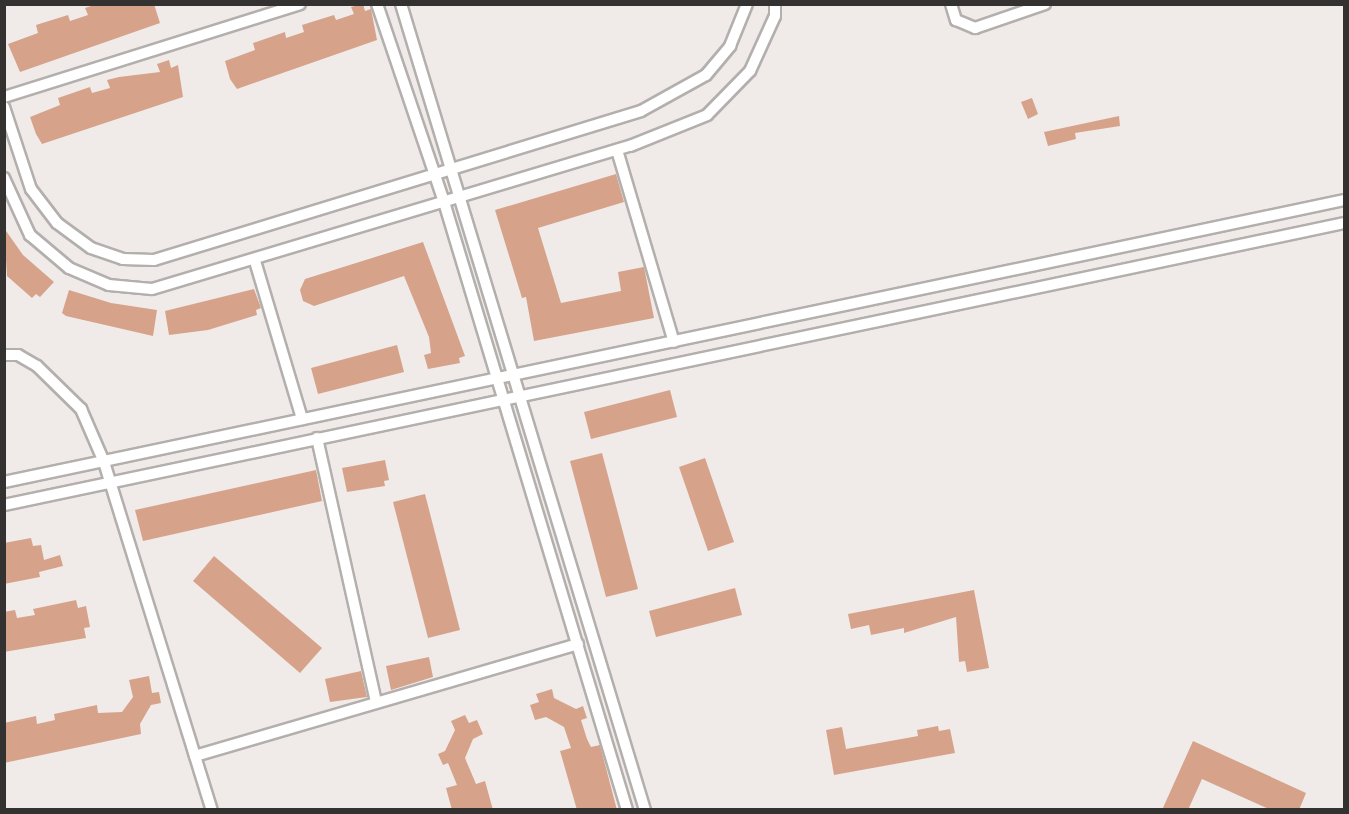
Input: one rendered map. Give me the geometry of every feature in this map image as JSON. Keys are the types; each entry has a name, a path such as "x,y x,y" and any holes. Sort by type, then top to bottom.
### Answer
{"street":[{"path":"4,97 300,4"},
{"path":"377,4 432,175 444,202 627,810"},
{"path":"401,4 645,810"},
{"path":"4,107 37,198 57,223 91,248 123,259 186,253 641,111 706,75 730,46 747,4"},
{"path":"4,178 30,236 69,268 109,285 152,289 255,261 617,150 707,114 750,70 775,16 775,4"},
{"path":"951,4 956,20 975,28 1045,4"},
{"path":"617,150 674,342"},
{"path":"4,482 1344,200"},
{"path":"4,505 1344,223"},
{"path":"255,261 302,419"},
{"path":"4,355 18,356 59,384 81,409 104,462 212,810"},
{"path":"317,438 376,703"},
{"path":"195,756 578,644"}],"building":[{"path":"97,4 154,4 160,23 20,72 8,44 38,33 36,25 68,15 70,21 88,15 85,8"},
{"path":"363,4 365,11 371,9 377,40 237,89 230,79 225,61 255,50 253,43 285,32 286,38 304,32 302,25 334,15 336,20 354,14 351,7"},
{"path":"169,60 171,68 178,65 183,97 42,144 30,117 60,105 58,98 90,87 92,93 110,88 107,80 160,72 157,64"},
{"path":"1032,98 1038,114 1028,119 1021,102"},
{"path":"1119,116 1120,126 1075,133 1076,139 1048,146 1044,132"},
{"path":"616,174 624,202 538,228 561,303 621,291 618,272 644,267 654,318 534,341 526,297 522,298 495,210"},
{"path":"4,228 23,255 54,282 40,297 36,294 32,298 7,276"},
{"path":"423,242 465,356 459,358 460,363 428,369 424,355 431,353 429,337 404,276 314,306 303,301 300,290 305,279"},
{"path":"254,289 261,308 256,310 257,315 208,330 169,335 165,311"},
{"path":"69,290 111,303 157,310 153,336 66,316 62,313"},
{"path":"397,345 404,372 318,394 311,368"},
{"path":"670,390 677,417 591,439 584,412"},
{"path":"602,453 638,589 606,597 570,461"},
{"path":"705,458 734,542 708,551 679,467"},
{"path":"385,460 389,480 384,481 385,486 347,492 342,468"},
{"path":"316,470 322,501 143,541 135,510"},
{"path":"425,494 460,630 428,638 393,502"},
{"path":"31,538 33,546 41,545 44,560 60,555 63,566 39,572 40,577 4,584 4,543"},
{"path":"214,556 322,648 300,673 193,581"},
{"path":"735,588 742,615 656,637 649,611"},
{"path":"974,590 989,668 967,672 965,661 959,662 956,617 904,633 904,628 871,635 869,625 851,629 848,614"},
{"path":"76,600 78,608 86,606 90,627 84,628 86,638 4,652 4,612 15,610 17,618 35,615 33,609"},
{"path":"429,657 433,677 391,690 386,666"},
{"path":"361,671 367,697 330,702 325,679"},
{"path":"149,676 152,693 159,692 161,703 151,705 140,724 141,734 4,763 4,723 36,716 37,724 55,720 54,714 97,705 98,713 122,712 133,697 129,680"},
{"path":"552,689 554,698 576,709 583,706 587,718 581,720 587,739 591,747 600,745 617,810 577,810 560,751 571,748 564,727 546,717 535,720 530,705 539,702 536,694"},
{"path":"465,715 469,723 477,720 483,734 473,739 465,758 476,784 485,781 493,810 452,810 446,788 457,785 448,763 443,765 438,754 445,751 455,730 451,721"},
{"path":"938,726 939,731 950,729 955,753 834,775 826,730 842,727 846,749 918,736 917,730"},
{"path":"1193,741 1306,793 1299,810 1271,810 1202,779 1188,810 1162,810"}]}
